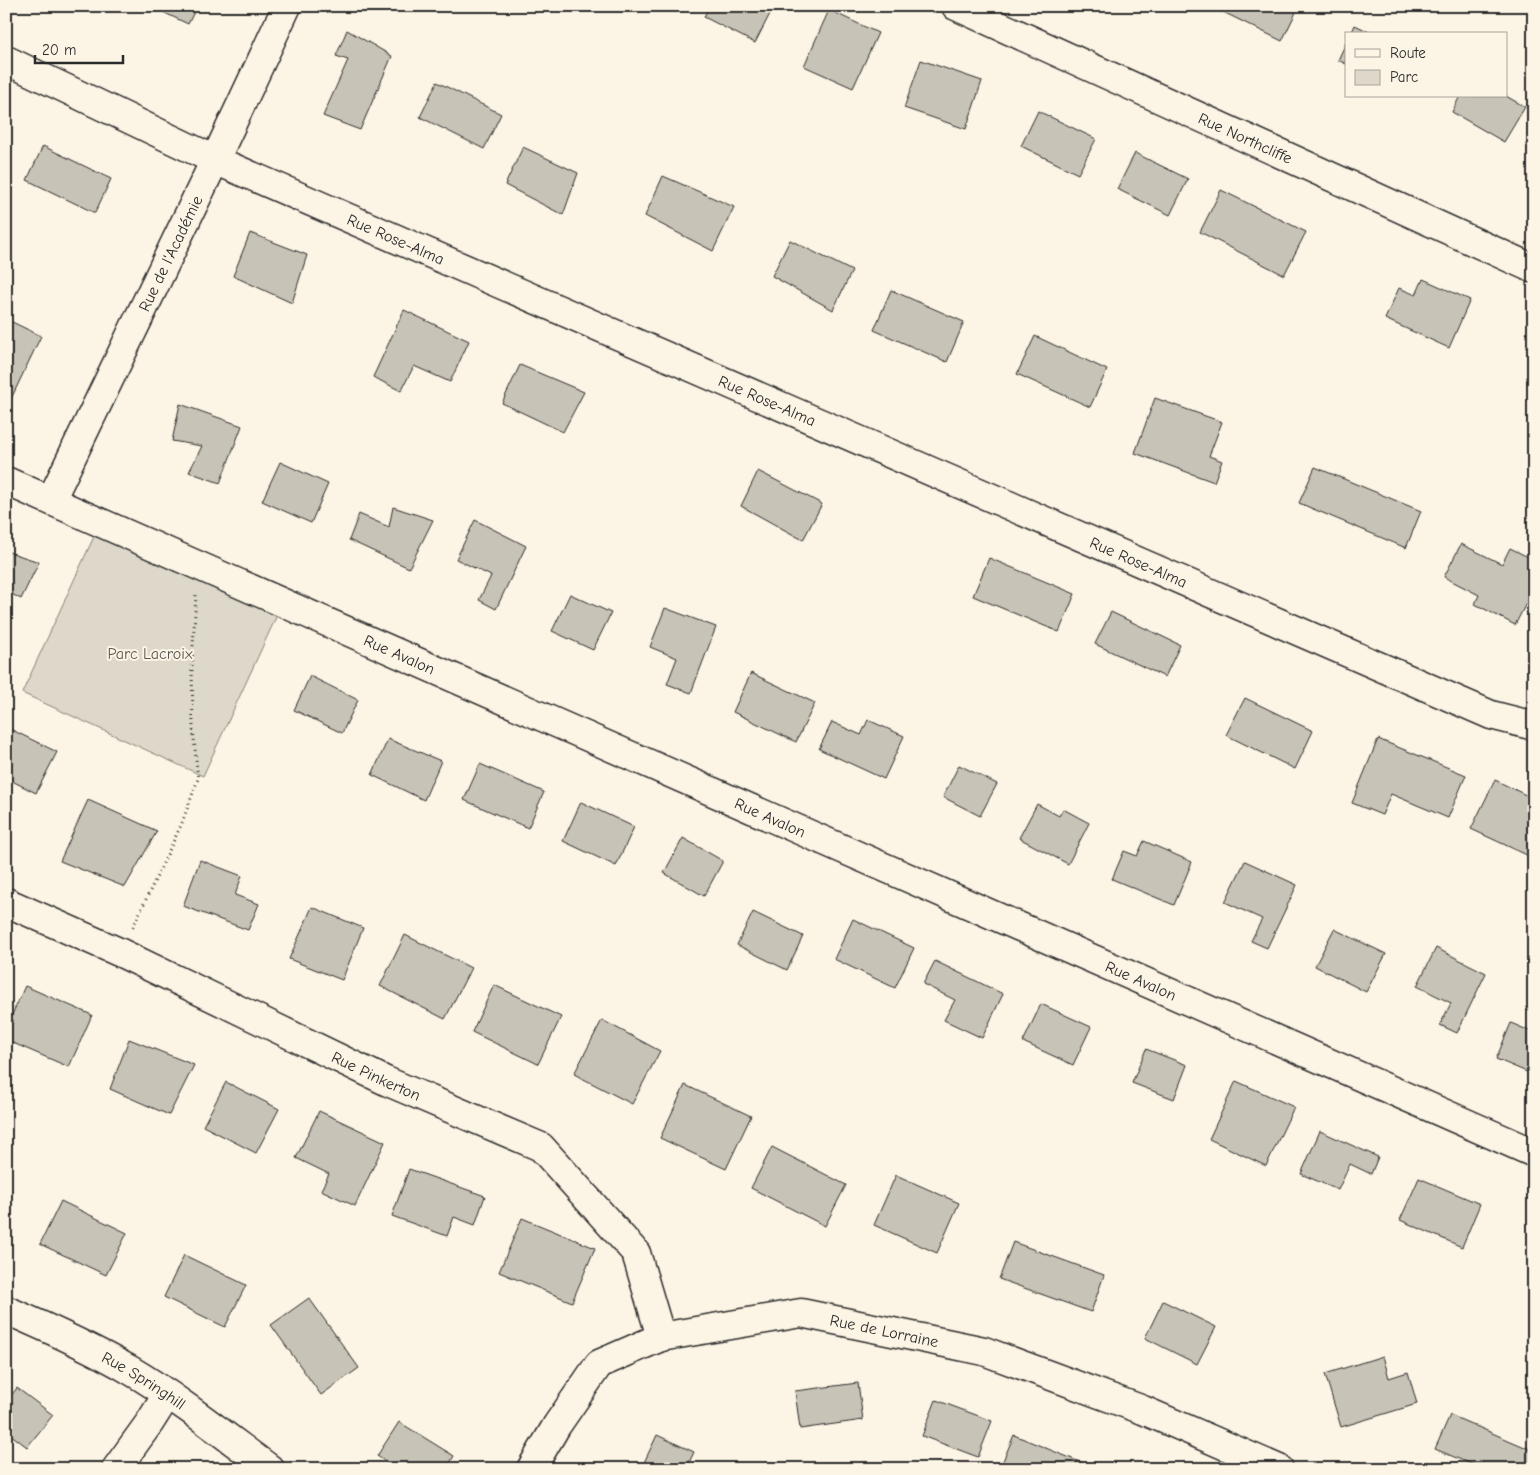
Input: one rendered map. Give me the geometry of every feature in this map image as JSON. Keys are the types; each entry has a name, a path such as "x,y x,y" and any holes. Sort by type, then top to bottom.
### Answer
{"street":[{"name":"Rue de l'Académie","path":"51,500 215,160 286,6"},
{"name":"Rue Northcliffe","path":"956,6 1534,270"},
{"name":"Rue Rose-Alma","path":"6,60 215,160 1490,715 1534,726"},
{"name":"Rue Avalon","path":"6,480 1534,1153"},
{"name":"Rue Pinkerton","path":"6,902 121,953 386,1081 541,1147 636,1253 661,1337"},
{"name":"Rue Springhill","path":"6,1310 92,1350 130,1371 167,1395 270,1469"},
{"name":"Rue de Lorraine","path":"531,1469 556,1425 598,1364 661,1337 801,1313 984,1351 1142,1410 1279,1469"},
{"path":"116,1469 167,1395"}],"path":[{"path":"121,953 182,823 198,779 193,728 192,664 198,565"}],"green space":[{"name":"Parc Lacroix","path":"97,530 278,613 203,776 22,693"}],"building":[{"path":"150,6 197,6 188,24"},
{"path":"709,6 774,6 755,43 704,17"},
{"path":"1211,6 1294,6 1298,8 1282,41"},
{"path":"829,10 878,33 853,88 804,66"},
{"path":"1355,25 1370,32 1352,32"},
{"path":"347,30 392,56 360,130 323,116 348,60 336,56"},
{"path":"1345,45 1345,64 1338,60"},
{"path":"921,60 982,81 966,129 904,108"},
{"path":"437,82 501,114 484,149 420,117"},
{"path":"1508,97 1525,107 1504,142 1452,112 1459,98"},
{"path":"1038,111 1096,139 1078,174 1021,146"},
{"path":"43,146 111,179 95,213 27,180"},
{"path":"523,147 578,173 563,215 505,185"},
{"path":"1135,153 1188,179 1170,215 1117,189"},
{"path":"663,176 734,207 713,251 645,216"},
{"path":"1221,190 1306,232 1284,275 1200,232"},
{"path":"250,233 307,255 292,303 233,276"},
{"path":"790,240 852,271 833,310 772,276"},
{"path":"1423,279 1470,300 1449,348 1385,319 1399,288 1416,295"},
{"path":"891,290 964,322 947,362 874,330"},
{"path":"404,310 469,341 450,382 414,366 401,391 373,377"},
{"path":"6,319 41,336 9,403 6,402"},
{"path":"1035,336 1107,370 1090,407 1017,374"},
{"path":"520,365 584,392 563,432 502,403"},
{"path":"1155,398 1222,422 1209,456 1222,461 1214,482 1135,453"},
{"path":"180,404 242,426 220,483 189,472 202,446 172,441"},
{"path":"280,462 328,484 311,523 262,501"},
{"path":"1315,467 1421,511 1406,548 1299,503"},
{"path":"758,471 822,504 803,540 741,506"},
{"path":"393,507 433,520 409,568 349,540 359,514 389,527"},
{"path":"475,520 526,546 496,609 479,600 491,576 456,559"},
{"path":"1461,544 1502,564 1510,548 1534,560 1534,588 1515,625 1475,604 1479,595 1444,577"},
{"path":"6,551 39,562 21,599 6,591"},
{"path":"989,558 1075,594 1059,632 973,596"},
{"path":"570,594 611,613 593,650 552,631"},
{"path":"665,608 716,627 691,693 667,684 677,658 650,647"},
{"path":"1111,612 1180,645 1165,677 1095,644"},
{"path":"751,673 815,703 796,742 733,712"},
{"path":"310,676 358,700 342,733 294,710"},
{"path":"1245,698 1313,731 1295,769 1226,735"},
{"path":"868,720 904,736 884,779 819,749 832,722 861,735"},
{"path":"6,727 57,752 36,793 6,778"},
{"path":"388,739 441,761 424,800 372,775"},
{"path":"1378,739 1466,775 1448,818 1391,794 1382,815 1352,803"},
{"path":"480,764 544,792 528,828 464,800"},
{"path":"959,765 997,784 980,816 943,797"},
{"path":"1495,780 1534,799 1534,847 1529,856 1471,829"},
{"path":"88,800 157,831 125,887 60,861"},
{"path":"581,802 634,827 616,866 563,841"},
{"path":"1037,804 1059,816 1063,809 1089,823 1068,864 1019,838"},
{"path":"683,838 723,861 704,896 664,873"},
{"path":"1144,841 1192,862 1174,905 1112,879 1124,851 1137,856"},
{"path":"200,860 242,876 235,895 259,904 248,930 183,906"},
{"path":"1245,861 1297,885 1267,948 1251,941 1262,919 1225,902"},
{"path":"312,907 363,928 342,980 289,959"},
{"path":"753,912 803,936 787,970 737,945"},
{"path":"853,919 914,948 895,988 834,959"},
{"path":"1334,929 1386,954 1366,992 1315,966"},
{"path":"405,935 471,968 445,1019 380,986"},
{"path":"1436,948 1486,973 1457,1033 1440,1025 1451,1003 1417,986"},
{"path":"935,961 1003,994 982,1038 944,1020 955,1000 923,984"},
{"path":"494,985 561,1017 538,1064 472,1032"},
{"path":"25,986 92,1015 69,1067 6,1040 6,1028"},
{"path":"1041,1004 1091,1027 1073,1065 1023,1042"},
{"path":"602,1020 660,1051 632,1104 574,1074"},
{"path":"1511,1023 1534,1033 1534,1075 1496,1059"},
{"path":"129,1039 194,1065 169,1115 110,1089"},
{"path":"1146,1049 1187,1065 1174,1099 1132,1083"},
{"path":"1236,1081 1294,1107 1266,1166 1209,1139"},
{"path":"226,1082 279,1109 256,1153 203,1126"},
{"path":"685,1085 751,1116 726,1169 660,1138"},
{"path":"319,1111 385,1142 355,1206 321,1190 329,1174 296,1158"},
{"path":"1320,1131 1378,1157 1371,1174 1350,1164 1338,1190 1301,1174"},
{"path":"772,1147 846,1185 825,1226 751,1188"},
{"path":"409,1169 485,1196 475,1225 454,1217 447,1236 392,1216"},
{"path":"896,1175 959,1203 937,1253 874,1225"},
{"path":"1419,1178 1480,1204 1462,1247 1400,1220"},
{"path":"61,1201 127,1233 106,1275 40,1244"},
{"path":"522,1218 595,1248 572,1302 499,1272"},
{"path":"1013,1242 1104,1275 1091,1312 999,1279"},
{"path":"184,1255 246,1285 225,1327 164,1297"},
{"path":"309,1298 359,1368 321,1395 271,1325"},
{"path":"1163,1301 1216,1327 1197,1364 1145,1338"},
{"path":"1383,1356 1389,1378 1408,1372 1417,1404 1341,1427 1325,1374"},
{"path":"858,1383 863,1420 800,1429 795,1391"},
{"path":"17,1388 53,1415 27,1447 6,1431 6,1402"},
{"path":"936,1400 992,1421 978,1457 922,1436"},
{"path":"1450,1415 1534,1451 1534,1462 1531,1469 1483,1469 1435,1449"},
{"path":"399,1422 454,1456 446,1469 397,1469 377,1456"},
{"path":"657,1435 694,1452 686,1469 641,1469"},
{"path":"1014,1435 1097,1469 1002,1469 1000,1468"}]}
